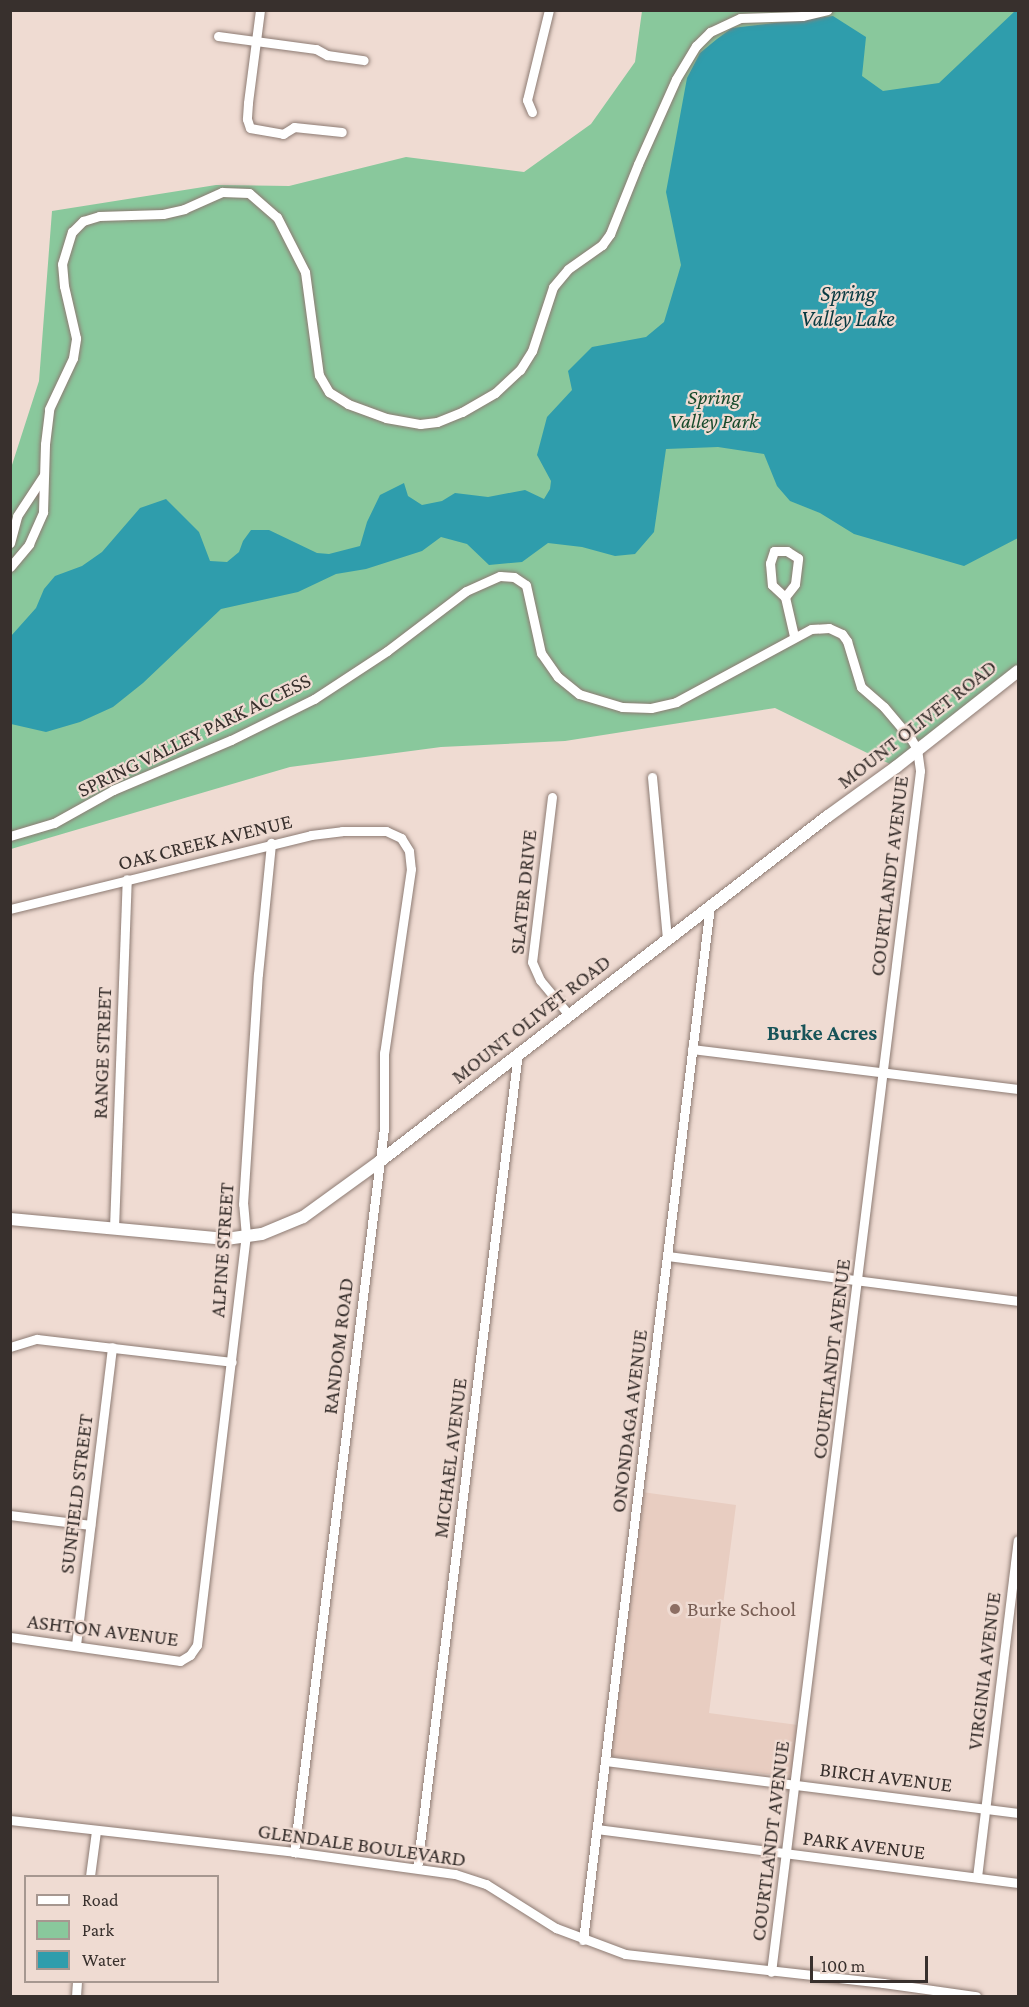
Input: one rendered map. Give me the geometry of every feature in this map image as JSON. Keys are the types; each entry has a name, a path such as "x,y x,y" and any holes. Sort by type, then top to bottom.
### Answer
{"street":[{"path":"260,10 247,119 250,128 283,135 294,127 342,132"},
{"path":"532,112 527,100 549,10"},
{"path":"10,567 29,544 37,529 45,494 44,475 49,409 73,357 76,338 64,286 62,264 72,232 83,221 99,216 163,214 184,209 222,192 249,193 261,200 277,217 304,272 319,375 329,392 348,404 387,418 420,424 437,422 481,402 520,370 536,342 553,287 568,269 602,245 610,234 676,79 696,46 721,25 740,18 802,16 827,10"},
{"path":"218,36 316,49 327,56 364,60"},
{"path":"10,543 17,516 44,475"},
{"path":"785,597 795,584 798,558 787,551 774,552 770,563 772,585 785,597 794,636"},
{"name":"SPRING VALLEY PARK ACCESS","path":"10,836 54,823 113,790 231,740 314,699 387,651 466,591 500,576 514,577 526,585 541,652 558,677 579,694 622,707 651,708 676,702 794,636 820,627 830,628 842,634 850,647 861,687 884,707 917,749"},
{"name":"MOUNT OLIVET ROAD","path":"10,1219 206,1238 262,1234 303,1217 379,1162 1018,671"},
{"name":"COURTLANDT AVENUE","path":"771,1972 788,1853 859,1281 920,771 917,749"},
{"path":"652,777 667,939"},
{"name":"SLATER DRIVE","path":"552,797 532,962 540,980 569,1015"},
{"name":"OAK CREEK AVENUE","path":"10,909 271,843 321,834 364,830 394,833 407,845"},
{"name":"ALPINE STREET","path":"190,1655 197,1645 246,1236 243,1204 271,843"},
{"name":"RANDOM ROAD","path":"294,1852 384,1128 384,1053 411,869 407,845"},
{"name":"RANGE STREET","path":"114,1228 127,879"},
{"name":"ONONDAGA AVENUE","path":"583,1940 710,906"},
{"path":"692,1048 1018,1089"},
{"name":"MICHAEL AVENUE","path":"417,1868 518,1053"},
{"path":"668,1256 1018,1301"},
{"path":"10,1347 37,1339 232,1362"},
{"name":"SUNFIELD STREET","path":"76,1645 112,1347"},
{"path":"10,1515 90,1525"},
{"name":"VIRGINIA AVENUE","path":"977,1877 1018,1540"},
{"name":"ASHTON AVENUE","path":"10,1637 180,1662 190,1655"},
{"name":"BIRCH AVENUE","path":"606,1761 1018,1813"},
{"name":"GLENDALE BOULEVARD","path":"10,1820 417,1868 479,1881 546,1922 583,1940 625,1954 883,1983 976,1996"},
{"name":"PARK AVENUE","path":"597,1829 1018,1883"},
{"path":"90,1875 96,1831"}],"shaded area":[{"name":"Burke School","path":"642,1492 736,1505 709,1713 798,1725 792,1777 610,1756"}],"green space":[{"name":"Spring Valley Park","path":"642,11 1018,11 1018,672 896,767 775,708 565,741 441,747 290,767 11,849 11,468 39,381 52,211 216,185 289,186 406,157 524,172 591,124 635,62"}],"water":[{"name":"Spring Valley Lake","path":"1015,11 1018,11 1018,538 964,566 854,534 820,513 790,501 777,486 764,454 718,447 666,449 654,532 635,554 615,556 582,547 548,543 522,562 489,565 467,544 441,537 422,551 366,569 336,574 298,592 221,609 143,683 113,707 80,722 46,732 11,724 11,636 36,608 44,589 55,576 82,566 102,552 140,508 166,499 199,532 210,561 227,562 239,552 251,530 269,530 317,553 329,554 360,546 367,522 380,495 404,483 408,496 422,505 442,501 455,493 488,497 525,490 544,499 550,489 551,481 537,455 547,417 572,390 568,371 592,347 646,337 664,322 681,265 666,192 687,78 700,53 732,28 833,16 866,37 862,76 883,91 939,83"}],"place":[{"name":"Burke School","path":"675,1609"}],"district":[{"name":"Burke Acres","path":"822,1033"}]}
